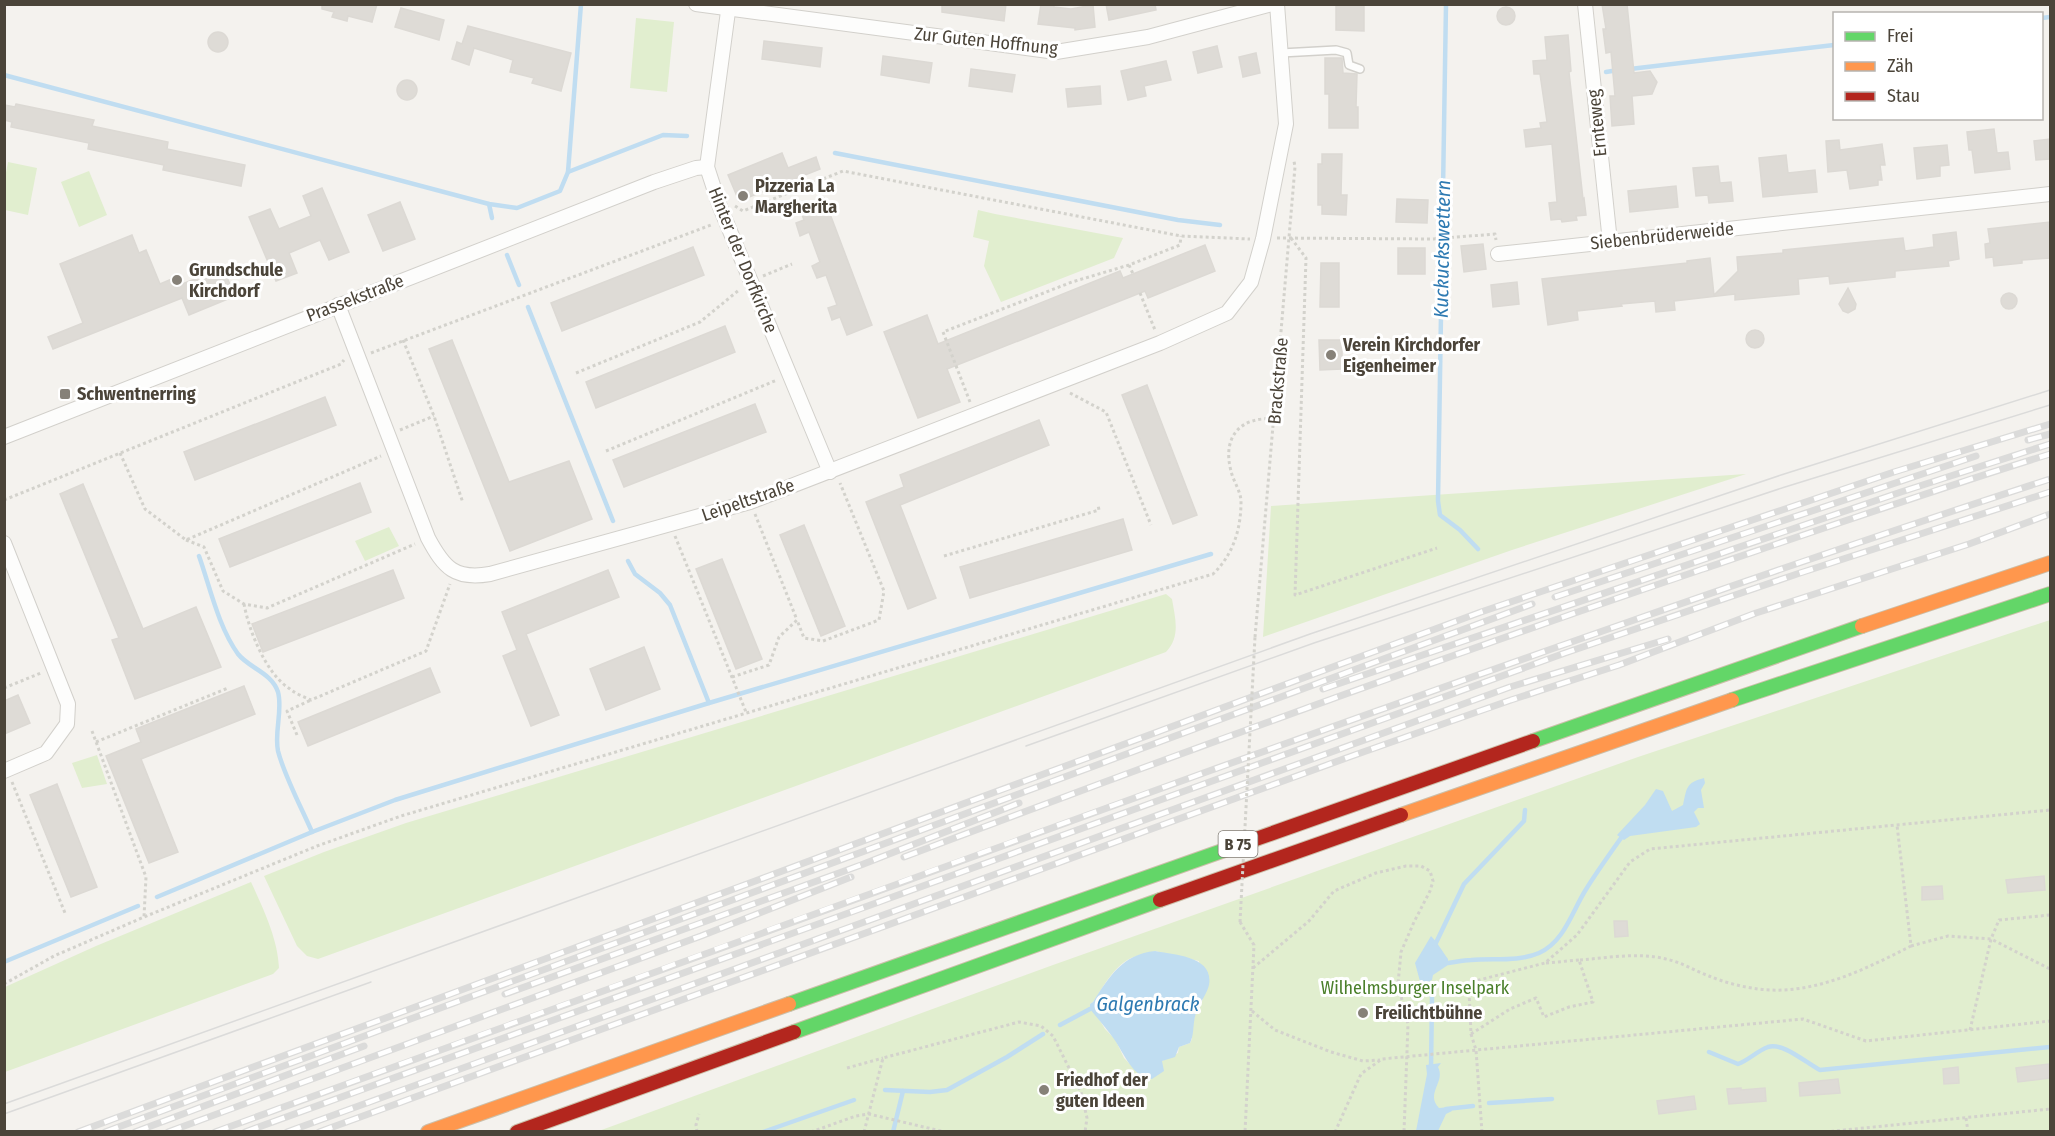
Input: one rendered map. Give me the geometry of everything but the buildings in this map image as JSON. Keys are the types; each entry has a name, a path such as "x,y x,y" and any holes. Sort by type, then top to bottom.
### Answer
{"highway":[{"name":"B 75","path":"428,1131 1726,672 2050,563"},
{"name":"B 75","path":"517,1131 1300,850 1731,700 2050,594"}],"street":[{"name":"Zur Guten Hoffnung","path":"696,4 1056,52 1148,37 1272,4"},
{"path":"1263,240 1286,124 1277,4"},
{"name":"Ernteweg","path":"1585,4 1610,242"},
{"name":"Hinter der Dorfkirche","path":"729,7 707,167 720,207 830,472"},
{"name":"Prassekstraße","path":"4,438 654,182 696,168 707,167"},
{"name":"Siebenbrüderweide","path":"1498,254 2050,194"},
{"name":"Leipeltstraße","path":"455,572 472,577 490,574 750,502 1160,343 1227,313 1251,282 1263,240"},
{"path":"338,305 428,538 439,558 455,572"},
{"path":"4,543 68,704 67,724 46,753 6,770"}],"lane":[{"path":"1281,53 1336,50 1347,53 1349,65 1360,69"}],"path":[{"name":"Brackstraße","path":"1253,968 1254,945 1240,922 1255,637 1290,237 1295,167 1293,156"},
{"path":"729,203 743,211 843,171 1181,236 1263,240"},
{"path":"1290,237 1452,238 1495,234 1498,254"},
{"path":"974,414 943,332 1072,282 1129,265 1180,245 1181,236"},
{"path":"1290,237 1306,258 1295,596 1437,548"},
{"path":"766,274 792,264"},
{"path":"1129,265 1133,274"},
{"path":"576,373 699,322 729,296 751,282"},
{"path":"1140,293 1160,343"},
{"path":"403,340 434,416 464,503"},
{"path":"606,451 789,375"},
{"path":"1053,383 1106,412 1151,525"},
{"path":"387,435 434,416"},
{"path":"4,984 54,956 144,917 317,846 401,816 1213,574 1224,563 1237,535 1241,499 1228,458 1231,438 1243,424 1259,417 1275,419"},
{"path":"186,540 393,451"},
{"path":"120,453 145,508 186,540 204,548 223,591 244,604 267,608 428,538"},
{"path":"750,502 804,638 823,641 879,620 884,591 839,481 830,472"},
{"path":"944,556 1099,510 1098,505"},
{"path":"670,525 746,712"},
{"path":"297,735 287,711 426,651 455,572"},
{"path":"244,604 247,620 264,660 288,688 311,700"},
{"path":"732,677 769,665 779,637 797,620"},
{"path":"4,688 54,668"},
{"path":"96,742 228,688"},
{"path":"92,731 146,877 144,917"},
{"path":"6,770 66,913"},
{"path":"1545,963 1577,935 1630,862 1650,849 2050,810"},
{"path":"1898,825 1911,946"},
{"path":"1245,1131 1253,968 1309,921 1334,891 1376,873 1406,866 1421,866 1430,871 1433,881 1401,952 1398,984 1408,1024 1404,1131"},
{"path":"1970,1030 1991,939 1999,920 2050,915"},
{"path":"1482,1131 1476,1050 1471,1034 1469,990 1473,984 1493,975 1545,963 1641,955 1666,959 1711,977 1758,989 1791,990 1831,982 1911,946 1947,936 1991,939 2050,969"},
{"path":"1471,1034 1510,1009 1536,998 1544,1017 1569,1007 1593,1002 1579,960"},
{"path":"1251,1010 1275,1030 1331,1053 1363,1061 1803,1019 1866,1041 2050,1021"},
{"path":"847,1068 1013,1023 1041,1026 1053,1036 1081,1092 1086,1118 1085,1131"},
{"path":"864,1131 883,1058"},
{"path":"1335,1131 1361,1074 1382,1059"},
{"path":"1825,1131 1872,1129 2050,1109"},
{"path":"697,1131 699,1114"},
{"path":"811,1131 869,1114 945,1131"},
{"path":"1966,1118 1968,1131"}],"green space":[{"path":"636,18 674,22 667,92 630,88"},
{"path":"8,162 37,168 28,215 5,210 5,178"},
{"path":"89,171 107,215 79,227 61,182"},
{"path":"978,210 1123,238 1114,258 1001,302 984,266 989,241 973,237"},
{"path":"1746,474 1512,550 1263,637 1271,506"},
{"path":"389,527 399,546 365,561 355,541"},
{"path":"1166,594 1172,599 1176,627 1174,640 1166,652 318,959 307,956 297,946 264,876 406,823"},
{"name":"Wilhelmsburger Inselpark","path":"2050,620 2050,1131 596,1132 1053,965 1638,757","holes":["1155,951 1199,961 1203,999 1196,1012 1192,1039 1190,1043 1179,1047 1178,1053 1162,1061 1162,1064 1143,1077 1124,1058 1115,1039 1105,1029 1090,1004 1114,972 1131,958"]},
{"path":"97,755 107,784 82,788 72,763"},
{"path":"251,882 276,946 279,968 273,974 5,1072 5,987 96,946"}],"water":[{"path":"1704,778 1705,783 1701,790 1704,808 1698,808 1694,812 1700,824 1696,827 1630,836 1624,840 1617,835 1645,805 1656,789 1663,791 1672,811 1683,805 1690,784"},
{"path":"1431,936 1448,959 1448,965 1433,975 1432,980 1421,985 1415,963"},
{"name":"Galgenbrack","path":"1155,951 1182,956 1199,963 1209,975 1209,985 1195,1015 1190,1043 1179,1047 1175,1057 1162,1061 1164,1071 1152,1079 1139,1074 1129,1064 1111,1035 1090,1009 1090,1004 1118,968 1134,957"},
{"path":"1441,1063 1438,1067 1440,1078 1434,1097 1435,1103 1439,1108 1450,1107 1452,1111 1446,1114 1438,1131 1416,1131 1427,1074 1426,1065"}],"waterway":[{"path":"568,172 581,4"},
{"name":"Kuckuckswettern","path":"1446,4 1438,501 1440,515 1460,530 1478,549"},
{"path":"2043,18 2050,17"},
{"path":"1630,69 1833,45"},
{"path":"1606,72 1618,70"},
{"path":"4,75 489,204 517,208 560,191 568,172 663,135 687,136"},
{"path":"835,153 1178,220 1220,225"},
{"path":"489,204 492,218"},
{"path":"507,255 519,285"},
{"path":"528,307 613,521"},
{"path":"157,897 395,800 709,703 1211,554"},
{"path":"199,556 220,619 231,643 243,659 271,680 278,692 280,706 278,751 312,832"},
{"path":"628,561 635,574 660,593 670,605 709,703"},
{"name":"Kuckuckswettern","path":"1434,947 1464,884 1524,821 1525,810"},
{"path":"1448,963 1523,958 1548,948 1561,934 1585,891 1621,838"},
{"path":"4,962 138,906"},
{"name":"Kuckuckswettern","path":"1426,978 1432,997 1431,1068"},
{"path":"1060,1025 1090,1009"},
{"path":"885,1090 930,1092 947,1090 1043,1034"},
{"path":"1709,1052 1738,1064 1774,1046 1787,1050 1820,1070 2050,1047"},
{"path":"893,1132 903,1091"},
{"path":"1489,1103 1552,1099"},
{"path":"763,1132 854,1100"},
{"path":"1446,1109 1473,1106"}],"tram line":[{"path":"4,1104 1310,634 1781,475 2050,390"},
{"path":"1026,746 1314,643 1785,487 2050,405"},
{"path":"4,1114 371,982"}],"railway":[{"path":"78,1132 1481,612 1894,472 2050,424"},
{"path":"2028,440 2050,434"},
{"path":"1323,689 1901,492 2050,444"},
{"path":"904,857 1502,638 2050,454"},
{"path":"1555,597 1976,456"},
{"path":"215,1132 1418,696 1734,585 2050,479"},
{"path":"245,1132 1565,653 1800,573 2050,492"},
{"path":"319,1132 1349,757 1619,665 1756,613 1969,544 2050,514"},
{"path":"105,1132 1532,604"},
{"path":"287,1132 1510,687 1668,639"},
{"path":"505,994 861,865 1019,803"},
{"path":"168,1132 701,936 851,877"},
{"path":"135,1132 364,1046"}],"traffic: fast":[{"path":"1732,700 2050,594"},
{"path":"1533,741 1862,626"},
{"path":"789,1004 1256,839"},
{"path":"794,1032 1160,900"}],"traffic: slow":[{"path":"1862,626 2050,563"},
{"path":"1401,815 1732,700"},
{"path":"428,1132 789,1004"}],"traffic: jam":[{"path":"1256,839 1533,741"},
{"path":"1160,900 1401,815"},
{"path":"517,1132 794,1032"}],"place":[{"name":"Pizzeria La Margherita","path":"743,196"},
{"name":"Grundschule Kirchdorf","path":"177,280"},
{"name":"Verein Kirchdorfer Eigenheimer","path":"1331,355"},
{"name":"Schwentnerring","path":"65,394"},
{"name":"Freilichtbühne","path":"1363,1013"},
{"name":"Friedhof der guten Ideen","path":"1044,1090"}]}
